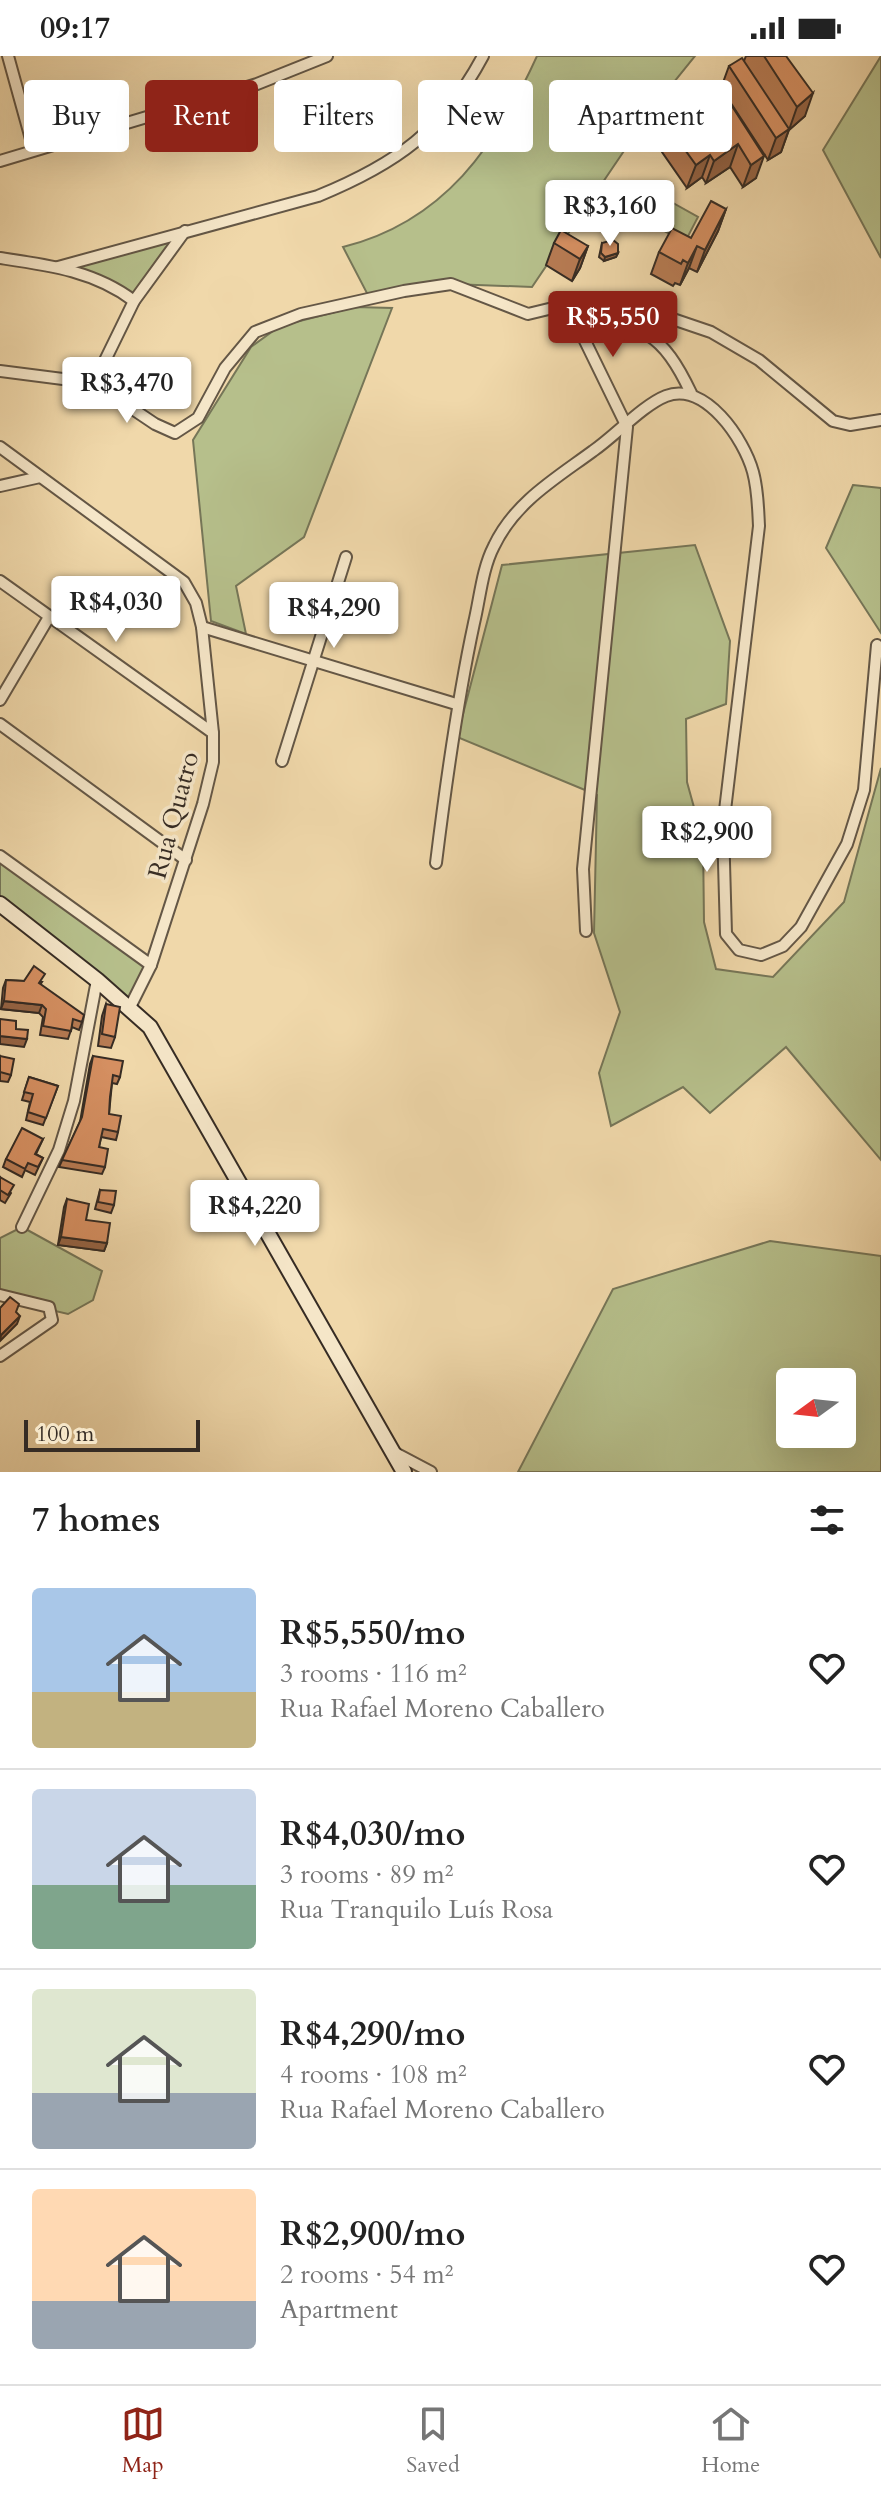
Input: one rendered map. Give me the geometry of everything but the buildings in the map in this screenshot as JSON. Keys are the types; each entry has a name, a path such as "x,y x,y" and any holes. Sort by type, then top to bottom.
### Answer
{"main road":[{"path":"0,904 130,1007 150,1027 404,1472"}],"street":[{"path":"8,56 24,114"},
{"path":"129,122 257,84 327,56"},
{"path":"58,267 318,196 396,159 430,133 466,87 483,56"},
{"path":"0,161 28,152"},
{"path":"94,383 134,301 185,231"},
{"path":"0,258 58,267 96,278 134,301"},
{"path":"0,371 94,383 155,424 175,433 198,418 238,349 255,332 272,322 404,291 451,284 476,291 528,314 586,300 608,301 711,332 759,360 833,421 850,425 881,420"},
{"path":"568,306 627,427 583,869 586,931"},
{"path":"575,321 635,328 659,341 675,358 691,393 715,410 752,467 759,526 723,827 726,934 739,950 761,955 783,946 801,927 847,844 864,790 877,645"},
{"path":"436,863 456,704 486,569 504,528 540,489 627,427 646,407 668,395 691,393"},
{"path":"0,447 40,477"},
{"path":"0,486 40,477"},
{"name":"Rua Quatro","path":"40,477 184,582 191,589 202,627 213,762 186,860 151,965 130,1007"},
{"path":"282,761 316,663 346,557"},
{"path":"0,581 213,733"},
{"path":"0,700 49,617"},
{"path":"202,627 456,704"},
{"path":"0,724 186,860"},
{"path":"0,856 151,965"},
{"path":"22,1227 59,1150 74,1101 97,980"},
{"path":"0,1295 49,1307 52,1320 0,1356"},
{"path":"395,1453 431,1472"}],"green space":[{"path":"537,56 695,56 676,80 549,80 549,152 623,152 532,287 451,284 370,299 343,247 379,235 410,219 438,199 482,152 533,152 533,80 525,80"},
{"path":"881,56 881,258 823,150"},
{"path":"648,189 698,217 685,242 634,215"},
{"path":"185,231 134,301 58,267"},
{"path":"355,307 392,308 304,537 236,586 246,634 211,621 193,440 251,347 280,326"},
{"path":"853,485 881,488 881,633 826,548"},
{"path":"695,545 730,641 726,704 686,719 687,782 703,840 704,922 716,969 773,977 844,902 881,768 881,1160 786,1047 710,1113 683,1087 611,1126 599,1073 620,1012 594,933 597,795 457,737 502,565"},
{"path":"0,859 147,968 130,1004 0,902"},
{"path":"22,1227 102,1271 93,1300 68,1314 0,1298 0,1238"},
{"path":"770,1241 881,1256 881,1472 518,1472 613,1289"}]}
